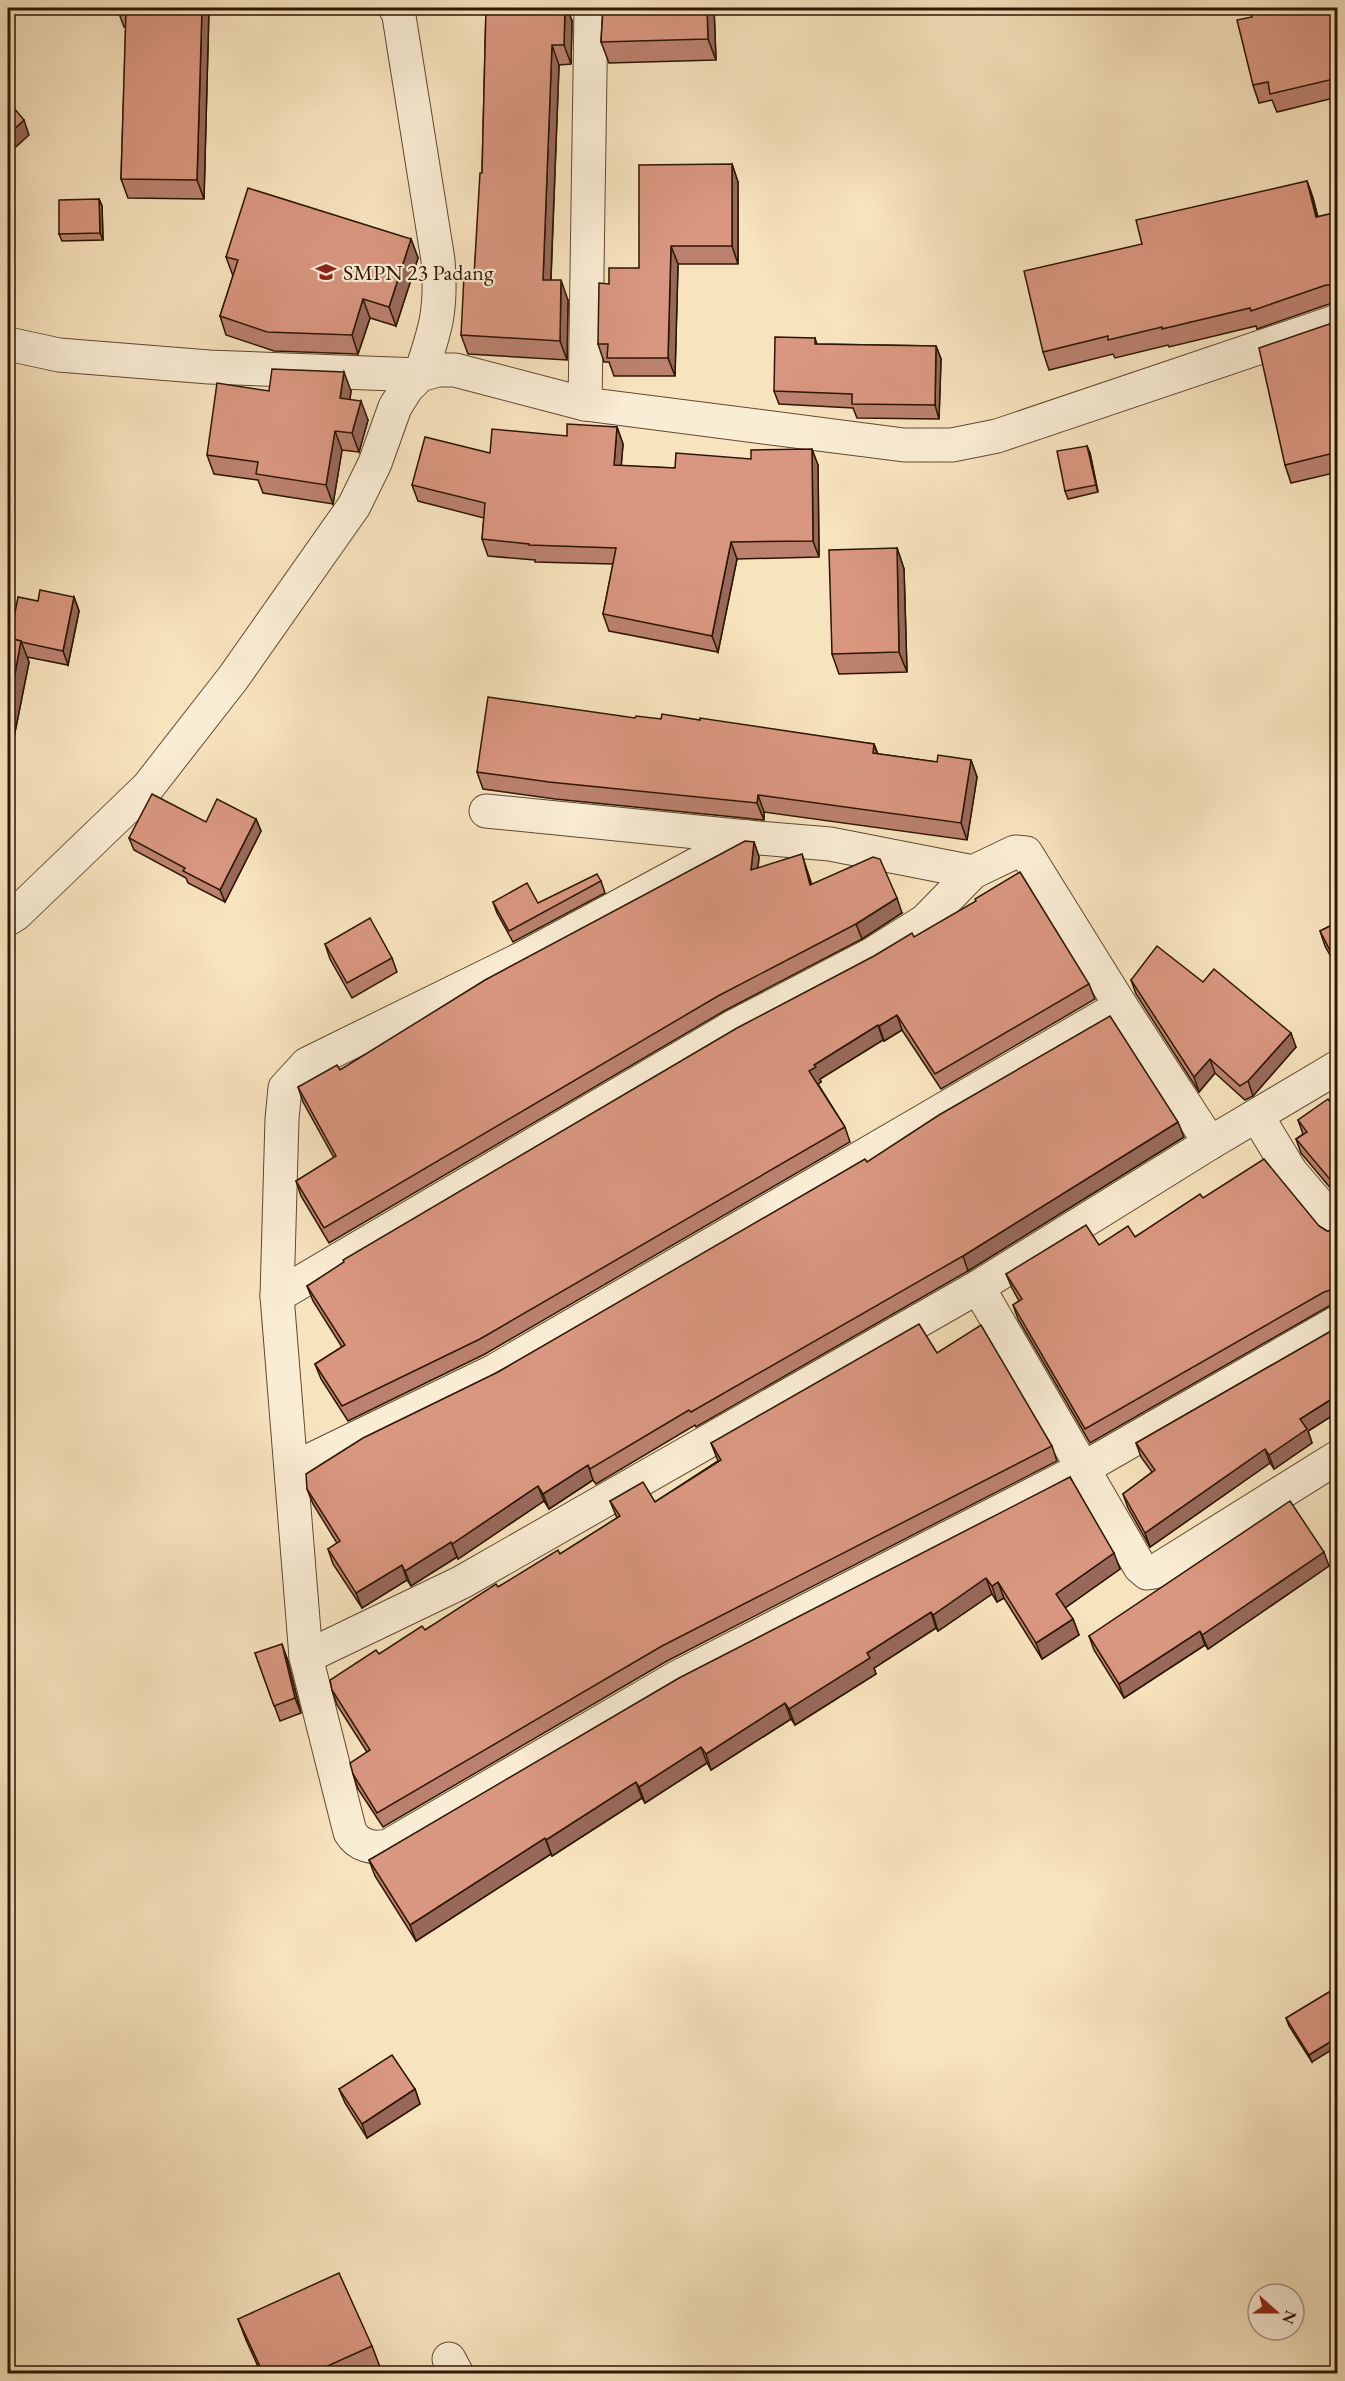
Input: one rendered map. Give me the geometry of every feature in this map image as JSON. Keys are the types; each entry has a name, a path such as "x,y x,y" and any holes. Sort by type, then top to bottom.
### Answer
{"street":[{"path":"8,919 16,914 148,787 233,678 354,506 375,463 394,407 407,388 420,375 434,336 440,308 440,286 438,260 400,22 398,10 395,8"},
{"path":"585,404 591,8"},
{"path":"8,344 59,355 209,367 420,375 438,370 455,370 585,404 904,445 952,445 997,436 1338,321"},
{"path":"486,811 830,844 973,872"},
{"path":"747,837 523,958 307,1064 285,1088 282,1119 277,1296 306,1658 350,1832 354,1839 377,1848 388,1846 676,1678 1084,1468 1338,1322"},
{"path":"277,1296 733,1027 871,955 925,921 973,872 1015,852 1026,853 1210,1143"},
{"path":"292,1469 494,1371 1121,1006"},
{"path":"306,1658 462,1582 978,1287 1210,1143 1338,1067"},
{"path":"1257,1116 1291,1172 1338,1227"},
{"path":"978,1287 1140,1567 1147,1573 1154,1572 1338,1457"}],"building":[{"path":"117,8 202,8 197,180 121,179 126,9"},
{"path":"486,8 565,8 564,45 552,45 543,280 561,280 560,341 461,335 464,276 474,276 480,173 482,173"},
{"path":"603,8 707,8 708,39 601,42"},
{"path":"1250,8 1338,8 1338,78 1270,94 1268,82 1253,85 1237,20 1252,17"},
{"path":"8,101 24,120 8,135"},
{"path":"732,164 732,246 671,246 668,358 607,358 608,344 598,344 599,283 609,284 609,268 639,268 639,165"},
{"path":"1307,181 1316,217 1338,212 1338,286 1326,285 1251,311 1250,308 1162,329 1162,327 1108,340 1108,336 1043,352 1024,271 1142,244 1136,220"},
{"path":"248,188 411,239 389,307 363,299 352,335 267,332 220,316 238,260 226,257"},
{"path":"99,199 100,233 59,234 59,200"},
{"path":"1338,321 1338,452 1285,465 1259,348"},
{"path":"775,337 815,338 815,344 936,346 935,405 852,404 852,394 774,391"},
{"path":"272,369 344,372 340,398 361,401 352,433 335,431 326,485 256,474 258,462 207,455 217,383 269,391"},
{"path":"567,424 617,427 614,465 675,468 676,453 751,459 751,450 812,449 813,541 731,542 712,636 603,614 616,548 529,545 482,539 485,503 412,485 425,437 490,453 492,429 567,436"},
{"path":"1087,446 1096,485 1065,491 1057,451"},
{"path":"897,548 899,652 832,654 829,550"},
{"path":"40,590 74,597 63,651 10,638 18,597 38,601"},
{"path":"8,638 21,641 8,711"},
{"path":"488,697 635,718 636,716 661,719 662,714 700,720 700,718 874,744 873,753 937,762 938,755 971,760 961,823 758,795 757,803 549,782 477,772"},
{"path":"152,794 206,822 217,799 256,819 220,890 183,871 185,868 129,838"},
{"path":"745,841 754,842 751,870 802,854 810,885 873,857 880,859 897,898 856,924 718,996 324,1228 296,1181 336,1156 298,1087 337,1065 340,1070 485,980"},
{"path":"1020,872 1089,984 935,1074 897,1015 878,1025 814,1065 816,1067 809,1071 845,1127 480,1339 342,1406 315,1364 345,1345 307,1286 344,1262 343,1260 737,1028 874,956 912,933 914,937"},
{"path":"597,874 601,881 509,931 493,902 527,883 538,903"},
{"path":"370,918 392,958 347,983 325,944"},
{"path":"1338,922 1338,966 1320,931"},
{"path":"1157,946 1203,982 1214,969 1291,1033 1248,1081 1240,1086 1210,1059 1194,1077 1131,980"},
{"path":"1110,1016 1178,1122 963,1256 691,1412 689,1410 590,1469 588,1465 543,1494 538,1486 452,1544 451,1542 405,1571 402,1565 356,1593 328,1549 340,1541 307,1489 306,1474 363,1438 498,1372 865,1159 867,1162 939,1115"},
{"path":"1328,1099 1338,1112 1338,1189 1296,1139 1307,1132 1298,1120"},
{"path":"1264,1159 1319,1226 1327,1231 1338,1231 1338,1291 1334,1289 1324,1292 1085,1429 1013,1305 1022,1299 1006,1274 1086,1225 1099,1245 1128,1226 1135,1237 1200,1194 1203,1198"},
{"path":"919,1324 937,1353 981,1325 1052,1446 662,1646 377,1813 353,1774 350,1763 370,1750 332,1690 330,1680 376,1650 379,1654 422,1626 425,1630 496,1584 498,1587 558,1550 560,1554 620,1516 610,1501 643,1482 655,1502 721,1460 711,1443"},
{"path":"1338,1327 1338,1395 1300,1419 1307,1429 1269,1455 1265,1449 1145,1533 1123,1494 1155,1470 1136,1443"},
{"path":"1070,1477 1114,1553 1056,1594 1073,1619 1036,1643 998,1582 992,1586 986,1578 933,1615 931,1612 867,1653 870,1658 789,1709 785,1703 706,1754 701,1747 639,1787 636,1782 410,1925 369,1860 679,1678"},
{"path":"1290,1501 1324,1552 1202,1635 1200,1631 1119,1684 1089,1636"},
{"path":"282,1644 295,1698 274,1706 255,1653"},
{"path":"1329,1992 1338,2006 1338,2037 1309,2055 1286,2018"},
{"path":"392,2055 415,2089 362,2124 339,2089"},
{"path":"339,2273 372,2346 312,2373 263,2373 238,2319"}],"place":[{"name":"SMPN 23 Padang","path":"326,272"}]}
